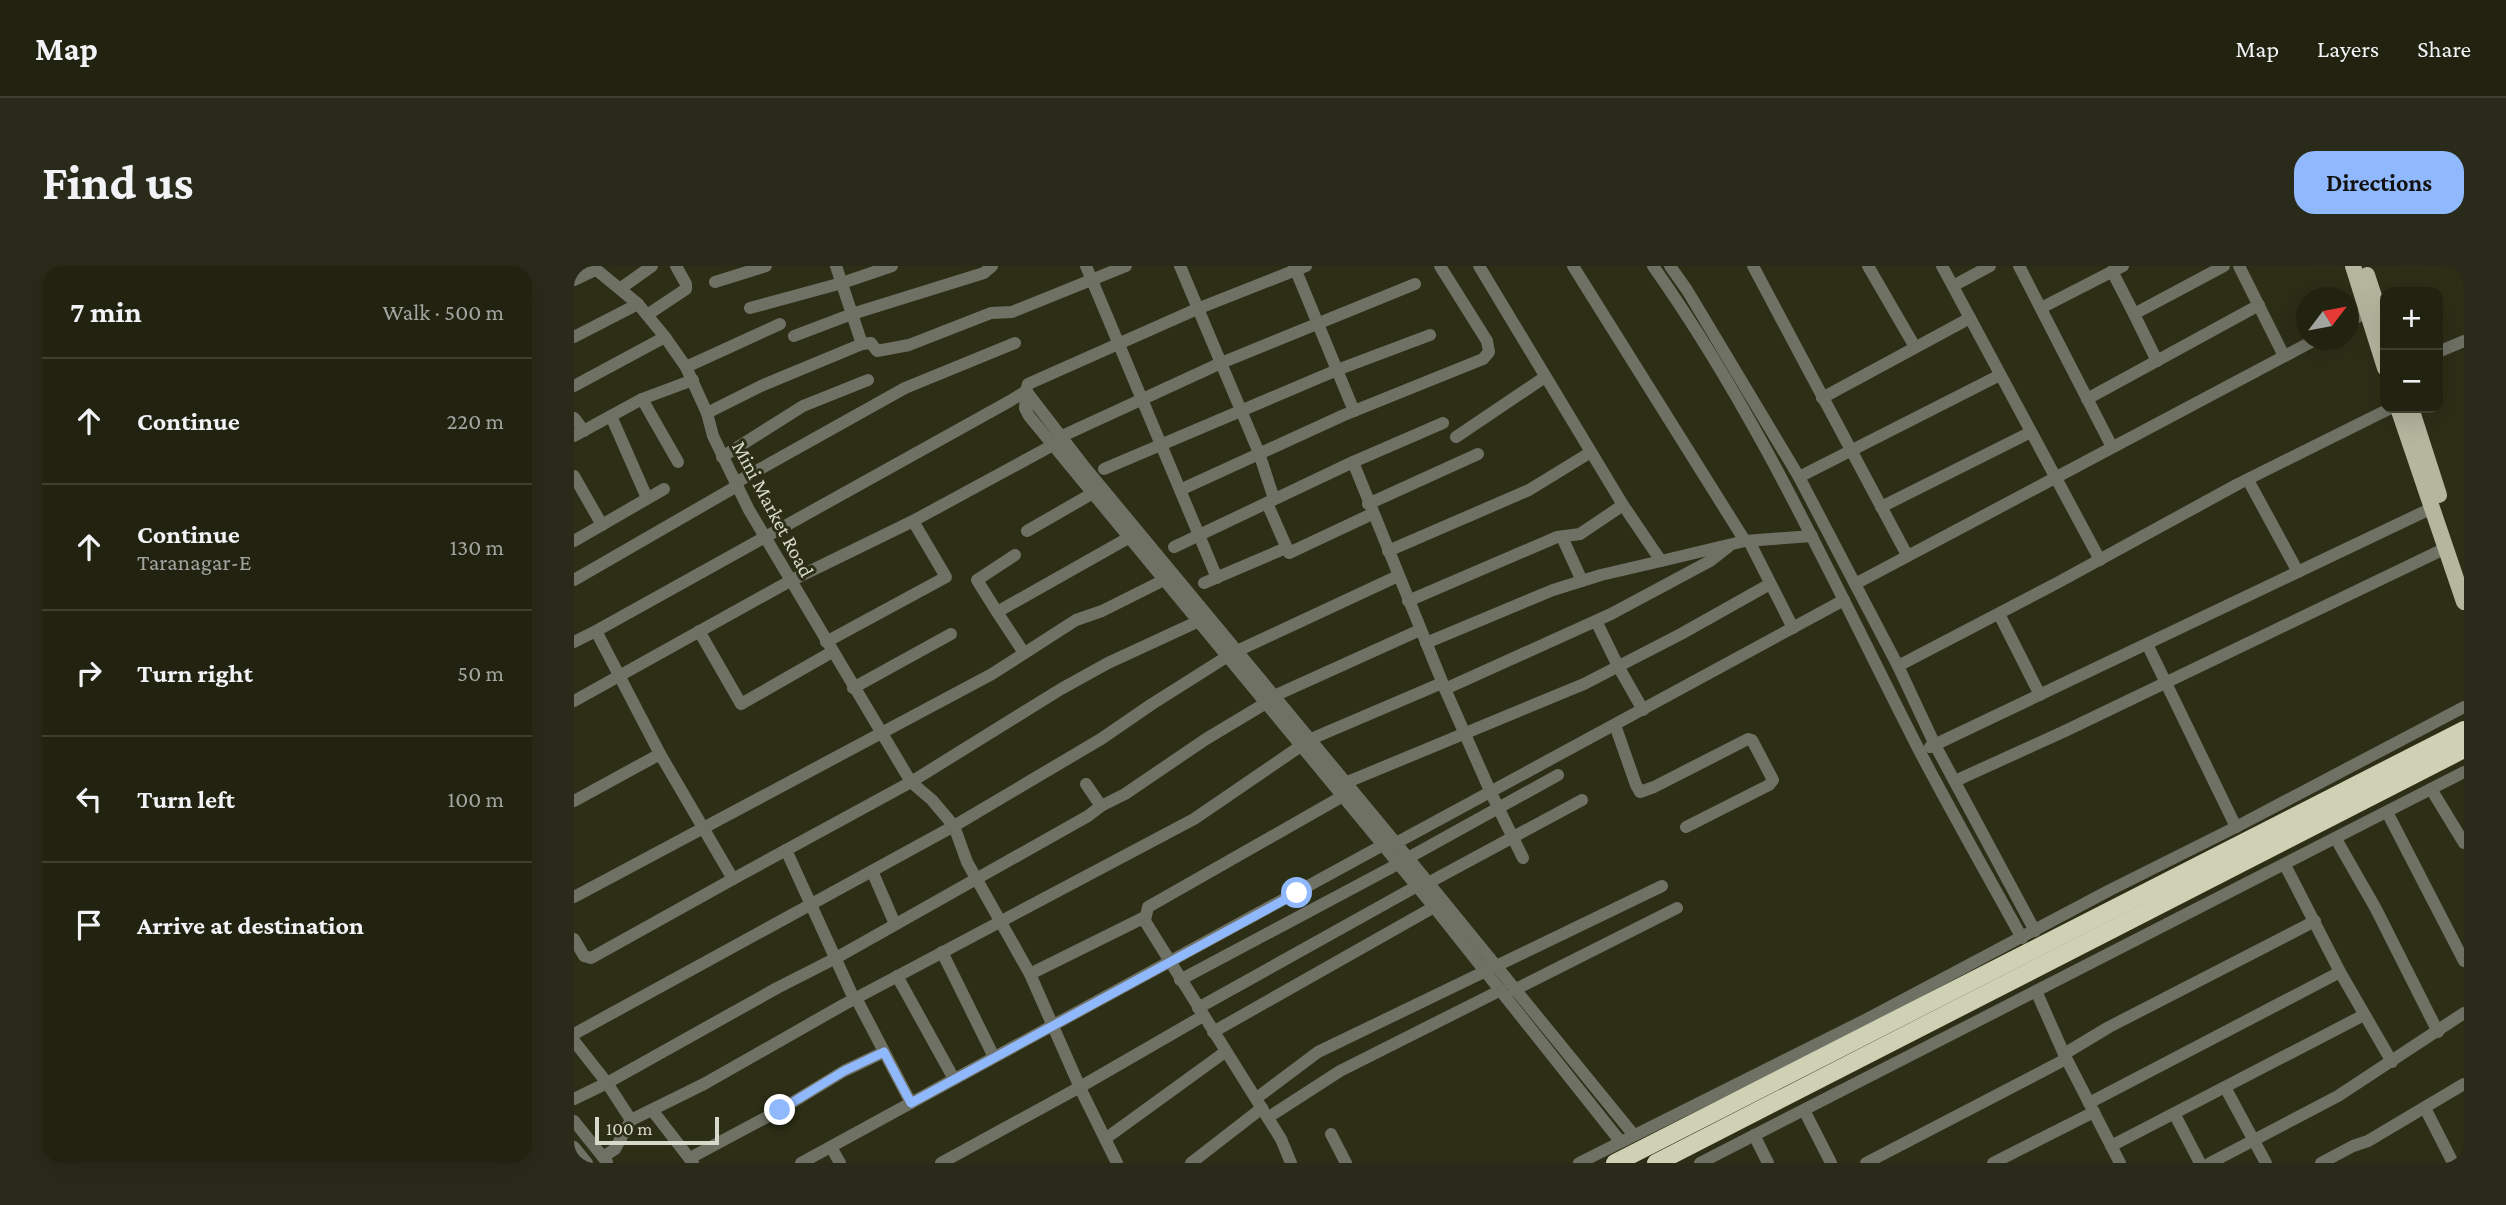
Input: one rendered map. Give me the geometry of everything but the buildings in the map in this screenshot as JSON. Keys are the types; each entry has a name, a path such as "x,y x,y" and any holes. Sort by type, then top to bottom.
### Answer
{"highway":[{"path":"1615,1163 2464,730"},
{"path":"1656,1163 2464,749"}],"main road":[{"path":"2353,266 2380,352"},
{"path":"2364,266 2380,315"},
{"path":"2400,413 2464,601"},
{"path":"2413,413 2464,571"}],"street":[{"path":"621,288 652,266"},
{"path":"647,315 685,289 686,284 676,266"},
{"path":"715,282 766,266"},
{"path":"836,266 862,344"},
{"path":"750,308 842,283 892,266"},
{"path":"793,336 852,314 972,277 992,266"},
{"path":"1086,266 1200,536 1210,581 1286,548"},
{"path":"707,413 761,386 862,344 870,343 877,351 909,345 991,313 1012,312 1126,266"},
{"path":"1180,266 1259,453 1271,501 1289,553 1478,454"},
{"path":"1180,490 1354,411 1483,359 1489,352 1487,341 1440,266"},
{"path":"1479,266 1623,505 1661,561"},
{"path":"1573,266 1770,584 1793,628"},
{"path":"1653,266 1675,298 1786,484 1920,752 2022,938"},
{"path":"1670,266 1799,477 2035,931"},
{"path":"1753,266 1907,555"},
{"path":"1868,266 1915,347"},
{"path":"1942,266 2100,560"},
{"path":"1953,286 1990,266"},
{"path":"2019,266 2112,447"},
{"path":"2134,314 2224,266"},
{"path":"2239,266 2284,356"},
{"path":"574,642 1026,391 1028,384 1298,267 1354,411"},
{"path":"574,280 594,268"},
{"name":"Mini Market Road","path":"594,268 638,304 686,367 707,413 722,457 764,537 911,782 932,800 954,826"},
{"path":"2041,309 2117,269 2134,314 2157,361"},
{"path":"574,701 790,581 913,521 1057,441 1141,399 1221,363 1415,284"},
{"path":"574,337 638,304"},
{"path":"2087,399 2259,305"},
{"path":"2359,316 2367,312"},
{"path":"1822,398 1970,318"},
{"path":"686,367 780,324"},
{"path":"1104,469 1337,370 1430,335"},
{"path":"574,386 665,337"},
{"path":"2443,350 2464,341"},
{"path":"574,580 905,388 1015,343"},
{"path":"1855,583 2296,350"},
{"path":"1799,477 2000,375"},
{"path":"1456,437 1545,377"},
{"path":"574,418 579,434 642,399 693,380"},
{"path":"722,457 803,406 868,380"},
{"path":"1026,391 1093,493 1199,621 1232,653"},
{"path":"642,399 678,462"},
{"path":"1898,666 2248,480 2381,413"},
{"path":"611,416 647,498"},
{"path":"1174,547 1353,462 1443,423"},
{"path":"1881,507 2031,432"},
{"path":"1057,441 1306,743 1345,783 1403,861 1491,970 1633,1134"},
{"path":"1388,551 1529,491 1591,452"},
{"path":"1353,462 1464,733 1523,858"},
{"path":"574,476 602,525"},
{"path":"2248,480 2298,572"},
{"path":"574,541 664,489"},
{"path":"1027,531 1093,493"},
{"path":"1408,601 1562,537 1580,534 1623,505"},
{"path":"1920,752 2432,508"},
{"path":"699,631 741,704 829,647 946,577 913,521"},
{"path":"1426,643 1553,590 1582,581 1743,542 1812,536"},
{"path":"997,612 1130,537"},
{"path":"1562,537 1582,581"},
{"path":"574,1121 605,1160 615,1149 631,1120 704,1084 897,976 1194,819 1306,743 1596,621 1743,542"},
{"path":"1955,781 2446,548"},
{"path":"1014,555 977,580 1024,653"},
{"path":"574,1034 954,826 1114,731 1232,653 1398,576"},
{"path":"574,897 992,674 1076,620 1102,611 1164,580"},
{"path":"1345,783 1584,684 1770,584"},
{"path":"801,1163 1331,874 1491,793 1844,600"},
{"path":"1999,614 2040,695"},
{"path":"574,939 584,956 591,958 911,782 1060,689 1108,663 1199,621"},
{"path":"1596,621 1643,710"},
{"path":"574,1099 836,958 1125,794 1270,700 1420,630"},
{"path":"596,631 660,754 733,879"},
{"path":"853,688 951,635"},
{"path":"2147,644 2236,827"},
{"path":"1579,1163 1865,1020 2464,707"},
{"path":"1615,724 1640,792 1748,739 1752,740 1773,780 1769,785 1686,827"},
{"path":"1306,743 1343,796 1390,844"},
{"path":"574,801 660,754"},
{"path":"1700,1163 2464,772"},
{"path":"1181,980 1558,775"},
{"path":"1086,784 1101,806"},
{"path":"2431,789 2464,843"},
{"path":"1291,1163 1282,1139 1144,920 1148,907 1343,796"},
{"path":"941,1163 1080,1087 1200,1012 1422,885 1582,800"},
{"path":"2387,812 2464,961"},
{"path":"954,826 967,862 1030,974 1117,1163"},
{"path":"2336,838 2376,909 2438,1032"},
{"path":"786,850 855,999 911,1103"},
{"path":"2285,865 2340,972 2392,1062"},
{"path":"872,871 895,924"},
{"path":"1331,874 1343,894"},
{"path":"1422,885 1434,907 1491,970"},
{"path":"1262,1094 1318,1052 1662,886"},
{"path":"1297,893 1307,913"},
{"path":"1213,1032 1434,907"},
{"path":"1275,1113 1340,1071 1677,908"},
{"path":"1254,916 1265,935"},
{"path":"1030,974 1143,918 1144,920"},
{"path":"1866,1163 2065,1056 2109,1027 2315,920"},
{"path":"1223,933 1234,952"},
{"path":"942,952 994,1058"},
{"path":"1993,1163 2340,972"},
{"path":"897,976 954,1079"},
{"path":"1508,990 1620,1141"},
{"path":"2036,991 2065,1056 2120,1163"},
{"path":"2210,1163 2338,1096 2464,1013"},
{"path":"2112,1146 2364,1015"},
{"path":"574,1041 607,1083 631,1120"},
{"path":"652,1110 692,1161 844,1071 884,1052"},
{"path":"1105,1139 1226,1052"},
{"path":"2321,1163 2368,1141 2464,1084"},
{"path":"2225,1089 2266,1163"},
{"path":"1191,1163 1262,1108"},
{"path":"2425,1108 2453,1163"},
{"path":"1804,1110 1831,1163"},
{"path":"2175,1115 2200,1163"},
{"path":"1331,1134 1346,1163"},
{"path":"1754,1135 1768,1163"},
{"path":"574,1147 587,1163"},
{"path":"831,1147 840,1163"}],"route":[{"path":"780,1110 844,1071 884,1052 911,1103 1297,893"}]}
